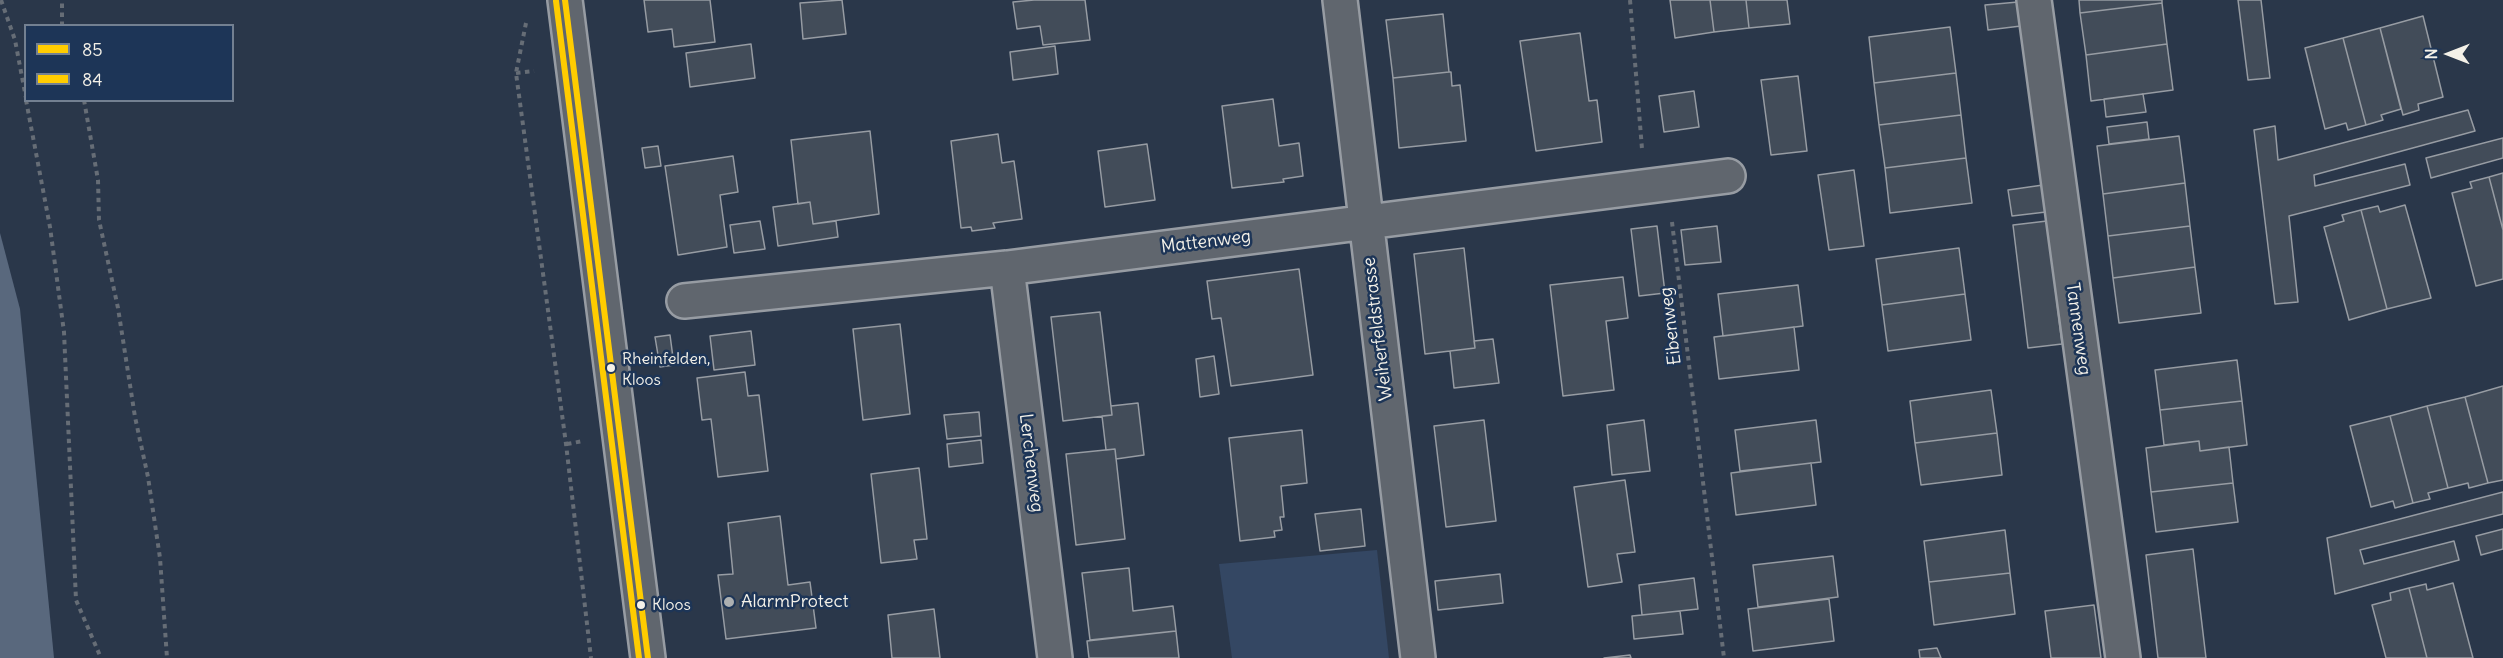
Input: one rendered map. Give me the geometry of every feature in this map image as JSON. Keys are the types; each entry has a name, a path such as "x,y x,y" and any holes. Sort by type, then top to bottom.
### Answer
{"street":[{"path":"565,0 648,658"},
{"name":"Weiherfeldstrasse","path":"1340,0 1418,658"},
{"name":"Tannenweg","path":"2034,0 2123,658"},
{"name":"Mattenweg","path":"684,301 1007,268 1728,176"},
{"name":"Lerchenweg","path":"1007,268 1055,658"}],"path":[{"path":"1,0 15,40 24,88"},
{"path":"62,0 62,24"},
{"path":"1630,0 1643,157 1667,184"},
{"path":"526,20 516,74 566,444 591,658"},
{"path":"27,102 50,227 64,332 76,600 101,658"},
{"path":"84,102 98,180 99,220 118,308 135,417 148,477 160,558 167,658"},
{"name":"Eibenweg","path":"1667,184 1724,658"}],"shaded area":[{"path":"0,233 20,309 54,658 0,658"},
{"path":"1377,550 1389,658 1232,658 1219,564"}],"building":[{"path":"644,0 710,0 715,42 674,47 672,29 648,32"},
{"path":"842,0 846,34 803,39 800,3"},
{"path":"1085,0 1090,40 1043,45 1040,26 1017,29 1013,2"},
{"path":"1670,0 1710,0 1714,32 1675,38"},
{"path":"1710,0 1746,0 1749,28 1714,32"},
{"path":"1746,0 1787,0 1790,24 1749,28"},
{"path":"2079,0 2162,0 2162,3 2080,13"},
{"path":"2238,0 2261,0 2270,78 2248,80"},
{"path":"2018,2 2021,26 1988,30 1985,5"},
{"path":"2162,3 2167,44 2086,55 2080,13"},
{"path":"1443,14 1449,72 1393,78 1386,20"},
{"path":"2423,16 2443,97 2418,104 2419,110 2403,115 2380,28"},
{"path":"1950,27 1956,73 1874,83 1869,37"},
{"path":"2380,28 2401,109 2381,115 2383,120 2366,125 2343,38"},
{"path":"1580,33 1589,101 1597,100 1602,142 1536,151 1520,41"},
{"path":"2343,38 2366,125 2348,130 2346,123 2325,129 2305,48"},
{"path":"751,44 755,78 690,87 686,53"},
{"path":"2167,44 2173,90 2091,101 2086,55"},
{"path":"1055,46 1058,74 1013,80 1010,52"},
{"path":"1451,72 1452,86 1460,85 1466,141 1399,148 1393,78"},
{"path":"1956,73 1961,115 1879,125 1874,83"},
{"path":"1798,76 1807,151 1771,155 1761,80"},
{"path":"1694,91 1699,127 1664,132 1659,96"},
{"path":"2143,94 2146,112 2106,117 2104,99"},
{"path":"1273,99 1279,146 1299,143 1303,176 1283,179 1284,182 1232,188 1222,106"},
{"path":"2468,110 2475,131 2314,175 2315,186 2405,164 2410,185 2289,216 2298,302 2275,304 2254,130 2275,126 2278,160"},
{"path":"1961,115 1966,158 1885,168 1879,125"},
{"path":"2147,122 2149,139 2109,144 2107,127"},
{"path":"870,131 879,214 813,224 810,202 798,204 791,140"},
{"path":"998,134 1002,163 1014,161 1022,219 993,223 995,228 972,231 971,227 961,228 951,141"},
{"path":"2179,136 2185,183 2103,194 2097,146"},
{"path":"2503,138 2503,158 2431,178 2426,158"},
{"path":"1147,144 1155,200 1105,207 1098,151"},
{"path":"658,146 661,166 645,168 642,148"},
{"path":"733,156 738,192 720,195 727,247 678,255 665,166"},
{"path":"1966,158 1972,203 1890,213 1885,168"},
{"path":"1854,170 1864,246 1829,250 1818,175"},
{"path":"2503,173 2503,230 2489,177"},
{"path":"2489,177 2503,230 2503,279 2476,286 2452,193 2472,188 2470,182"},
{"path":"2185,183 2190,226 2108,236 2103,194"},
{"path":"2043,185 2046,212 2012,216 2008,190"},
{"path":"810,202 813,224 836,221 838,237 778,246 773,207"},
{"path":"2405,205 2431,298 2387,309 2361,210 2378,206 2380,212"},
{"path":"2361,210 2387,309 2349,320 2324,227 2344,221 2342,215"},
{"path":"760,221 765,249 734,253 730,225"},
{"path":"2047,221 2062,344 2028,348 2013,225"},
{"path":"1657,226 1665,293 1639,296 1631,229"},
{"path":"1717,226 1721,262 1685,265 1681,230"},
{"path":"2190,226 2195,267 2113,278 2108,236"},
{"path":"1464,248 1475,348 1425,354 1414,254"},
{"path":"1959,248 1965,294 1882,305 1876,259"},
{"path":"2195,267 2201,313 2119,323 2113,278"},
{"path":"1299,269 1313,375 1231,386 1221,318 1212,319 1207,281"},
{"path":"1623,277 1628,318 1606,321 1614,390 1563,396 1550,285"},
{"path":"1798,285 1803,326 1723,336 1718,294"},
{"path":"1965,294 1971,340 1888,351 1882,305"},
{"path":"1100,312 1112,415 1063,421 1051,317"},
{"path":"900,324 910,414 863,420 853,329"},
{"path":"1794,327 1799,370 1719,379 1714,337"},
{"path":"751,331 755,365 714,370 710,336"},
{"path":"670,335 674,365 660,367 655,337"},
{"path":"1493,339 1499,383 1454,388 1450,351 1475,348 1474,341"},
{"path":"1214,356 1219,394 1200,397 1196,359"},
{"path":"2237,360 2242,401 2160,410 2155,370"},
{"path":"745,372 748,396 759,395 768,471 718,477 711,419 702,420 697,378"},
{"path":"2503,386 2503,480 2488,483 2465,397"},
{"path":"1991,390 1997,433 1915,443 1910,401"},
{"path":"2465,397 2488,483 2469,488 2468,483 2448,488 2427,406"},
{"path":"2242,401 2247,445 2200,451 2199,441 2164,445 2160,410"},
{"path":"1138,403 1144,455 1116,459 1115,449 1106,450 1102,416 1112,415 1111,406"},
{"path":"2427,406 2448,488 2428,493 2430,499 2413,503 2390,416"},
{"path":"979,412 981,436 947,439 944,415"},
{"path":"2390,416 2413,503 2395,508 2393,501 2371,507 2350,426"},
{"path":"1484,420 1496,521 1446,527 1434,426"},
{"path":"1644,420 1650,471 1612,475 1607,425"},
{"path":"1816,420 1821,462 1740,471 1735,430"},
{"path":"1302,430 1307,483 1281,486 1284,517 1280,517 1282,530 1274,531 1275,537 1240,541 1229,438"},
{"path":"1997,433 2002,475 1921,485 1915,443"},
{"path":"981,440 983,463 949,467 947,444"},
{"path":"2199,441 2200,451 2229,447 2233,483 2151,492 2146,448"},
{"path":"1115,449 1125,539 1076,545 1066,454"},
{"path":"1811,463 1816,505 1736,515 1731,473"},
{"path":"919,468 927,539 914,540 917,559 881,563 871,474"},
{"path":"1625,480 1635,552 1617,554 1622,582 1588,587 1574,487"},
{"path":"2233,483 2238,522 2156,532 2151,492"},
{"path":"2503,492 2503,514 2360,550 2364,564 2454,541 2459,560 2335,594 2327,538"},
{"path":"1361,509 1365,546 1320,551 1315,514"},
{"path":"780,516 788,585 810,582 816,628 726,639 718,575 733,574 728,523"},
{"path":"2503,529 2503,549 2481,555 2476,536"},
{"path":"2005,530 2010,573 1929,582 1924,541"},
{"path":"2193,549 2206,658 2158,658 2146,555"},
{"path":"1833,556 1838,597 1758,607 1753,565"},
{"path":"1129,568 1133,611 1173,606 1176,631 1090,640 1082,573"},
{"path":"2010,573 2015,614 1934,625 1929,582"},
{"path":"1500,574 1503,603 1438,610 1435,581"},
{"path":"1694,578 1698,609 1642,615 1639,585"},
{"path":"2453,583 2473,658 2427,658 2409,588 2426,584 2427,590"},
{"path":"2409,588 2427,658 2386,658 2372,605 2391,600 2390,593"},
{"path":"1829,599 1834,641 1753,651 1748,609"},
{"path":"2094,605 2101,658 2051,658 2045,611"},
{"path":"934,609 940,658 892,658 888,615"},
{"path":"1680,611 1683,634 1634,639 1632,616"},
{"path":"1176,631 1179,658 1089,658 1087,641"},
{"path":"1937,648 1941,658 1920,658 1919,650"},
{"path":"1630,655 1631,658 1604,658"}],"transit line":[{"name":"85","path":"565,0 648,658"},
{"name":"84","path":"556,1 639,658"}],"place":[{"name":"Rheinfelden, Kloos","path":"611,368"},
{"name":"AlarmProtect","path":"729,602"},
{"name":"Kloos","path":"641,605"}]}
